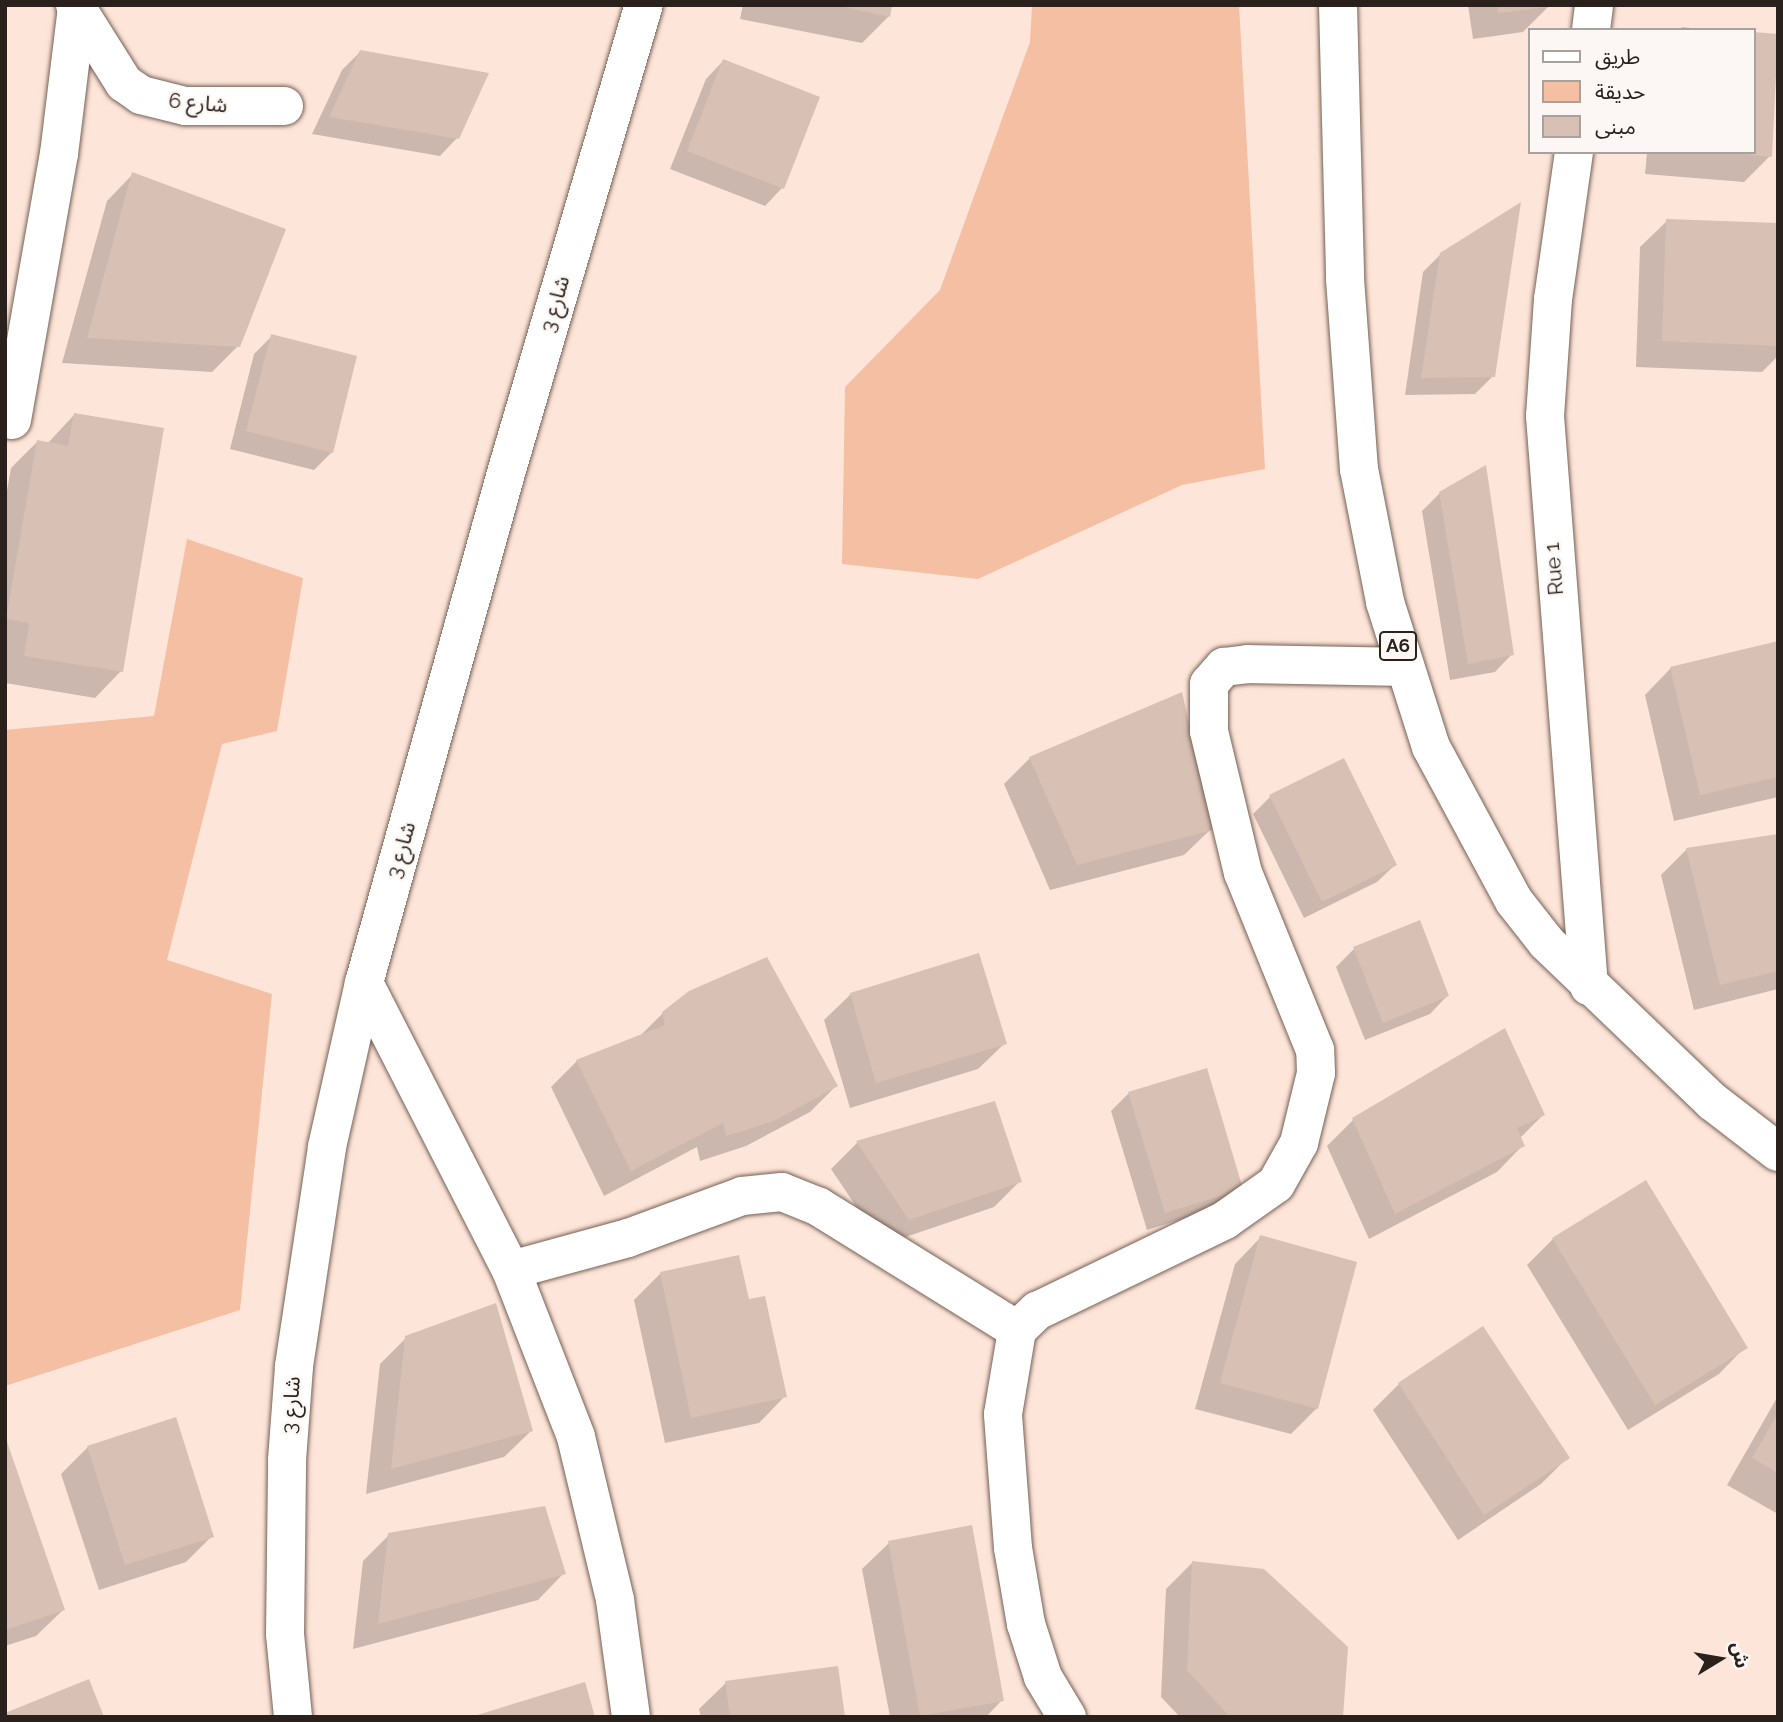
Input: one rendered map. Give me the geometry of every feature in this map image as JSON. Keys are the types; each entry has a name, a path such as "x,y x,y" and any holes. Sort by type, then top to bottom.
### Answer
{"main road":[{"name":"شارع 3","path":"293,1717 285,1634 284,1550 294,1366 327,1147 364,983 510,460 644,5"},
{"name":"A6","path":"1338,5 1345,279 1359,469 1369,533 1404,667 1432,747 1471,827 1514,901 1588,986 1713,1102 1778,1152"},
{"path":"1591,28 1594,5"},
{"path":"12,420 59,154 76,6"},
{"name":"شارع 6","path":"76,6 124,83 141,95 185,106 284,106"},
{"name":"Rue 1","path":"1574,154 1553,299 1545,416 1588,986"},
{"path":"1067,1717 1044,1677 1026,1624 1013,1548 1003,1413 1017,1330 1037,1311 1225,1220 1276,1184 1299,1143 1311,1101 1315,1050 1243,873 1209,731 1207,693 1215,673 1224,667 1278,662 1404,667"},
{"path":"364,983 512,1270 589,1483 615,1600 631,1717"},
{"path":"512,1270 628,1238 742,1196 782,1192 819,1207 1017,1330"}],"green space":[{"path":"1032,5 1239,5 1265,469 1182,485 978,579 842,564 845,387 940,290 1030,42"},
{"path":"187,539 303,578 277,731 222,744 167,960 272,994 240,1310 5,1386 5,730 154,716"}],"building":[{"path":"834,5 892,5 890,17"},
{"path":"1497,5 1548,5 1548,7 1498,13"},
{"path":"1755,32 1778,34 1772,157 1744,154 1755,154"},
{"path":"360,50 489,73 459,139 329,117"},
{"path":"723,59 820,97 784,189 687,151"},
{"path":"132,172 286,229 240,347 87,338"},
{"path":"1521,202 1495,377 1421,378 1440,253"},
{"path":"1666,219 1778,223 1778,346 1662,341"},
{"path":"271,334 357,356 333,453 246,431"},
{"path":"74,413 164,428 123,672 24,656 29,623 6,619 37,440 68,446"},
{"path":"1486,465 1514,655 1468,664 1439,492"},
{"path":"1778,641 1778,777 1700,795 1670,667"},
{"path":"1182,692 1213,830 1077,865 1029,757"},
{"path":"1344,758 1397,865 1322,902 1269,795"},
{"path":"1778,834 1778,971 1720,985 1686,848"},
{"path":"1420,920 1449,996 1383,1023 1353,947"},
{"path":"979,953 1007,1044 876,1083 850,993"},
{"path":"767,957 838,1086 774,1121 726,1136 723,1123 631,1171 576,1060 665,1025 662,1012 689,991"},
{"path":"1505,1028 1545,1115 1517,1128 1525,1146 1395,1214 1352,1118"},
{"path":"1207,1068 1243,1189 1165,1213 1128,1092"},
{"path":"995,1101 1022,1182 909,1220 856,1141"},
{"path":"1646,1180 1748,1348 1655,1405 1552,1238"},
{"path":"1260,1235 1357,1262 1318,1409 1220,1383"},
{"path":"739,1255 749,1299 765,1296 787,1397 691,1418 660,1272"},
{"path":"496,1303 533,1431 391,1469 405,1336"},
{"path":"1483,1326 1570,1458 1484,1515 1398,1383"},
{"path":"1778,1413 1778,1473 1752,1458"},
{"path":"176,1417 214,1537 125,1565 87,1446"},
{"path":"5,1436 65,1610 5,1630"},
{"path":"545,1506 566,1574 378,1624 388,1533"},
{"path":"972,1525 1004,1701 920,1716 888,1541"},
{"path":"1192,1561 1264,1569 1348,1647 1343,1717 1230,1717 1187,1670"},
{"path":"838,1666 845,1717 730,1717 725,1681"},
{"path":"89,1679 104,1717 5,1717 5,1713"},
{"path":"585,1682 595,1717 474,1717 474,1716"}]}
